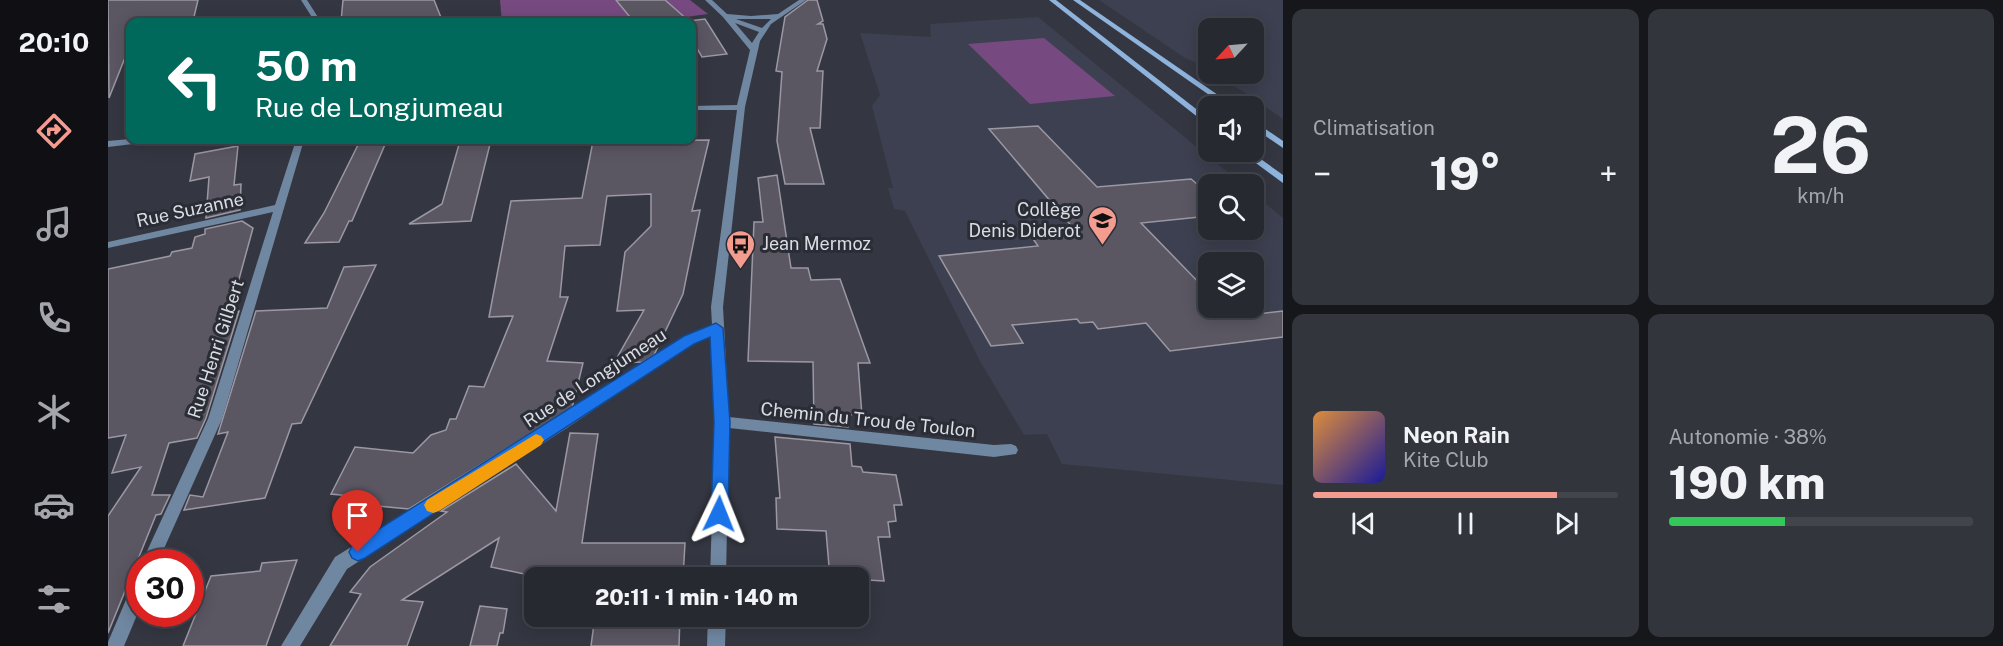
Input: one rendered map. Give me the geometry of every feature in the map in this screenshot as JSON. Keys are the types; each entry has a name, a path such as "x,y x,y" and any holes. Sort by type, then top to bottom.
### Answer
{"main road":[{"path":"1052,0 1198,114"},
{"path":"1076,0 1216,96"},
{"path":"1264,131 1283,145"},
{"path":"1259,162 1283,180"}],"street":[{"path":"304,0 315,18"},
{"path":"708,0 753,49"},
{"path":"718,567 722,422 716,328 722,255 741,107 753,49 762,32 779,15 803,0"},
{"path":"725,16 751,18 779,15"},
{"path":"725,16 762,32"},
{"path":"696,108 741,107"},
{"path":"108,144 126,142"},
{"name":"Rue Henri Gilbert","path":"156,549 215,418 299,144"},
{"name":"Rue Suzanne","path":"108,245 280,207"},
{"name":"Rue de Longjumeau","path":"290,646 341,563 562,424 689,340 716,328"},
{"name":"Chemin du Trou de Toulon","path":"722,422 994,451 1011,450"},
{"path":"115,646 126,620"},
{"path":"716,646 717,627"}],"shaded area":[{"path":"500,0 690,0 708,14 678,18 502,18"},
{"path":"1099,0 1283,0 1283,119 1264,106 1264,96 1249,96 1232,84 1264,84 1264,18 1198,18 1198,63 1185,58"},
{"name":"Collège Denis Diderot","path":"1038,17 1198,148 1198,162 1215,162 1230,174 1198,174 1198,240 1264,240 1264,202 1283,218 1283,485 1062,464 1047,434 1024,435 981,363 905,211 894,209 888,188 893,188 872,106 880,95 860,33 931,37 930,24"},
{"path":"1044,38 1115,96 1030,104 968,44"}],"building":[{"path":"108,0 198,0 194,18 126,18 126,55 109,98"},
{"path":"343,0 434,0 441,18 341,18"},
{"path":"616,0 665,0 686,18 631,18"},
{"path":"808,0 817,0 823,21 818,24 823,24 827,39 817,71 823,71 820,128 810,128 824,184 785,184 777,141 782,72 776,71 785,17"},
{"path":"705,19 727,54 702,57 696,47 696,20"},
{"path":"1038,126 1097,187 1191,179 1198,185 1198,217 1141,223 1198,282 1198,318 1264,318 1264,313 1283,311 1283,337 1170,351 1146,323 1098,329 1093,322 1080,323 1077,319 1012,325 1023,343 991,346 939,256 1038,246 1029,233 1074,229 989,129"},
{"path":"696,140 709,140 692,211 700,210 683,294 654,355 643,362 614,363 644,310 617,311 625,252 651,226 651,194 607,196 600,245 565,246 560,297 568,297 547,361 583,363 572,408 409,509 367,505 370,498 331,494 355,447 413,453 431,435 446,430 450,419 456,419 469,386 484,387 513,316 489,317 511,201 582,198 592,144 696,144"},
{"path":"358,144 385,144 352,221 349,221 339,242 305,243 324,213"},
{"path":"459,144 490,144 471,221 409,224 442,204"},
{"path":"238,146 234,185 241,184 240,210 206,218 209,177 190,181 195,154"},
{"path":"777,175 791,268 808,268 811,280 840,279 870,363 858,363 862,416 847,414 848,427 814,424 813,362 748,361 754,222 763,222 758,178"},
{"path":"242,221 253,228 230,312 239,311 206,418 197,438 169,443 152,495 170,495 161,514 156,515 142,549 126,549 126,589 108,633 108,516 141,467 112,473 126,435 108,438 108,269 170,256 172,252 192,248 195,237 205,234 205,229"},
{"path":"376,265 301,423 292,424 265,498 184,510 190,495 203,497 228,432 218,434 256,311 327,308 344,267"},
{"path":"570,433 598,434 582,543 685,543 684,567 524,567 524,574 491,567 499,538 402,600 423,602 407,646 330,646 361,594 350,592 370,567 447,512 441,511 516,464 556,511"},
{"path":"775,437 850,444 852,466 861,467 863,472 896,475 902,505 894,505 896,521 888,522 890,537 878,537 884,581 869,580 869,567 829,567 826,531 777,529 776,498 780,498"},
{"path":"297,560 266,646 183,646 191,627 204,627 204,594 211,576 260,571 262,563"},
{"path":"480,606 507,609 503,633 500,633 497,646 470,646"},
{"path":"594,627 680,627 679,646 591,646"}],"slow traffic":[{"path":"433,505 536,440"}],"place":[{"name":"Collège Denis Diderot","path":"1102,246"},
{"name":"Jean Mermoz","path":"741,270"}],"route":[{"path":"358,552 562,424 689,340 716,328 722,422 719,514"}]}
